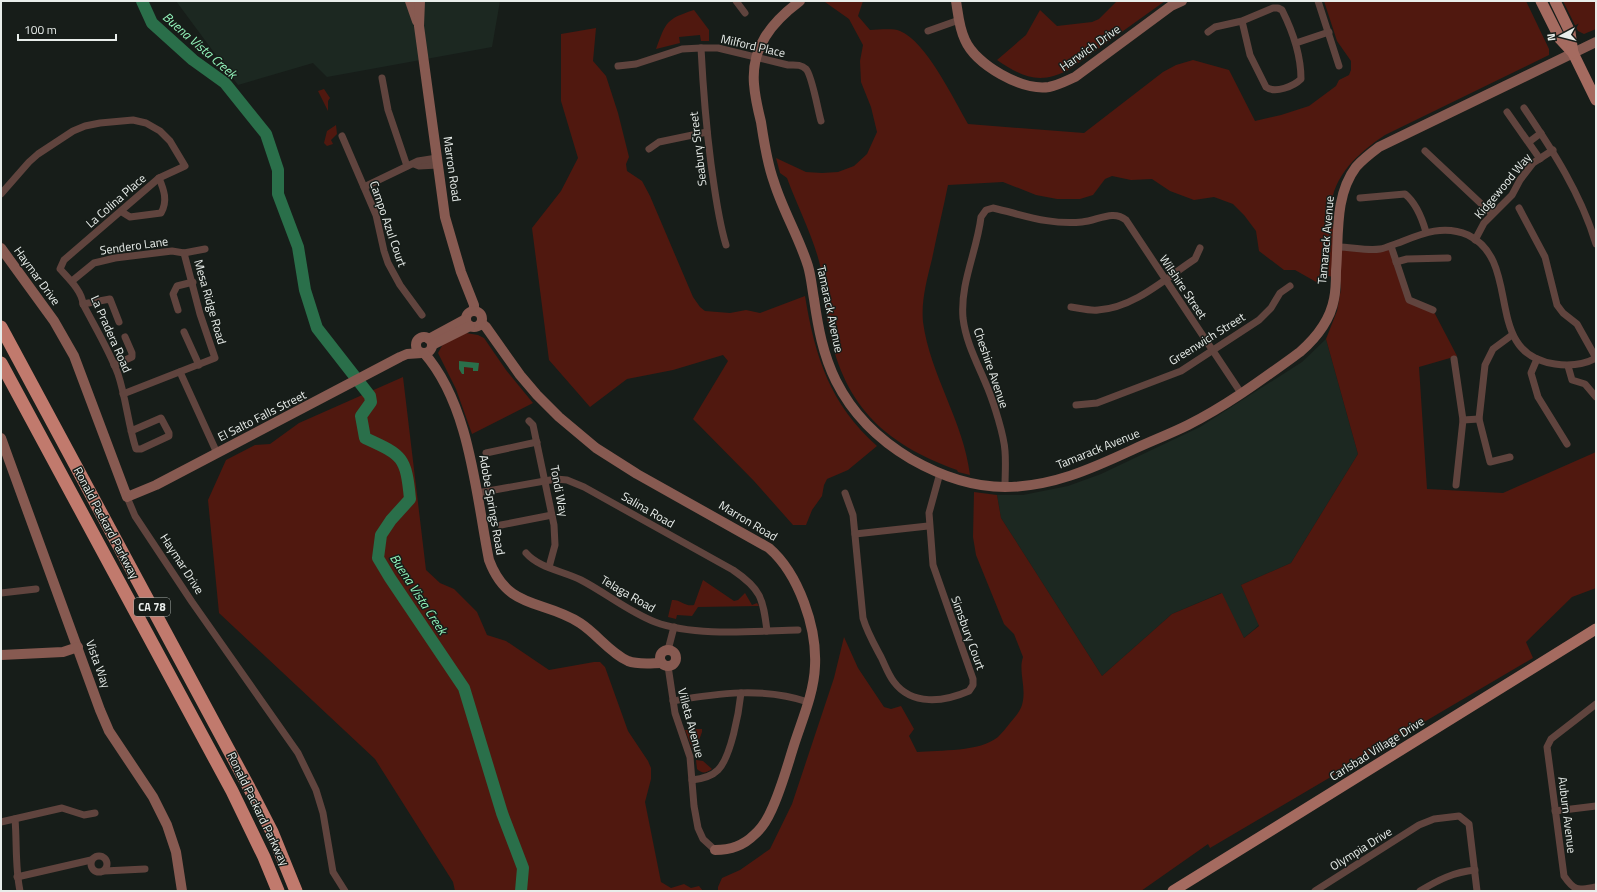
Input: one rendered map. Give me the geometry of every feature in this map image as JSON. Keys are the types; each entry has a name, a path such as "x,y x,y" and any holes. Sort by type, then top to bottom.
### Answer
{"highway":[{"name":"Ronald Packard Parkway","path":"1,327 253,795 275,839 296,891"},
{"name":"Ronald Packard Parkway","path":"1,363 232,791 264,857 278,891"}],"main road":[{"path":"1541,1 1560,39 1573,53 1596,100"},
{"path":"1555,1 1570,32 1573,53"},
{"name":"Carlsbad Village Drive","path":"1173,891 1596,629"}],"street":[{"name":"Marron Road","path":"410,1 419,26"},
{"name":"Marron Road","path":"420,1 419,26 445,217 461,272 474,305 474,311"},
{"path":"736,1 745,13"},
{"name":"Tamarack Avenue","path":"800,1 777,20 765,37 757,58 754,85 769,166 774,184 800,242 809,270 819,334 825,357 848,402 879,436 897,451 922,465 956,479 977,484 1005,487 1036,485 1068,477 1189,424 1241,393 1300,352 1318,334 1326,321 1334,299 1340,212 1344,191 1355,168 1379,147 1596,42"},
{"name":"Harwich Drive","path":"956,1 964,40 972,52 982,62 1016,82 1033,87 1048,87 1061,84 1075,76 1171,6 1182,1"},
{"path":"1318,1 1339,66"},
{"path":"1208,32 1216,27 1242,21 1278,8 1282,10 1296,43 1301,78 1297,83 1275,90 1270,90 1266,86 1250,55 1242,21"},
{"path":"928,31 959,20"},
{"path":"1296,43 1329,32"},
{"name":"Milford Place","path":"618,66 636,64 682,49 701,48 718,48 788,65 800,65 811,77 813,95 820,122"},
{"name":"Seabury Street","path":"701,48 707,132 719,221 726,245"},
{"path":"382,78 388,110 411,165"},
{"path":"1524,108 1553,150 1588,216 1596,244"},
{"path":"1507,112 1540,159"},
{"name":"La Colina Place","path":"1,194 38,154 73,131 85,126 133,120 146,123 160,132 170,142 185,166 159,178 122,212 64,260"},
{"path":"649,149 659,142 707,132"},
{"path":"1528,142 1541,133"},
{"name":"Campo Azul Court","path":"342,136 376,215 384,251 400,285 422,315"},
{"name":"Kidgewood Way","path":"1475,240 1492,214 1504,205 1512,195 1520,180 1534,163 1553,150"},
{"path":"1426,151 1492,214"},
{"path":"364,187 424,160 437,162"},
{"path":"122,212 130,217 161,213 165,207 165,196 159,178"},
{"path":"1360,198 1405,194 1409,197 1423,218 1426,232"},
{"name":"Cheshire Avenue","path":"1005,487 1005,449 1003,440 989,390 970,349 963,318 963,298 966,280 982,217 986,210 993,208 1051,223 1083,222 1112,214 1120,215"},
{"path":"1338,247 1381,249 1426,232 1442,230 1457,232 1468,236 1482,246 1494,262 1499,276 1510,330 1516,342 1530,355 1546,363 1568,366 1589,362 1596,358 1577,324 1557,305 1545,257 1519,208"},
{"name":"Wilshire Street","path":"1120,215 1126,220 1164,280 1241,393"},
{"path":"1391,246 1408,300 1433,310"},
{"name":"Haymar Drive","path":"1,248 54,321 74,356 135,516 188,596 298,753 316,790 323,813 333,872 345,891"},
{"path":"1071,307 1097,310 1116,308 1134,300 1195,259 1200,248"},
{"name":"Sendero Lane","path":"72,282 94,263 115,258 172,251 184,253 205,249"},
{"name":"Mesa Ridge Road","path":"184,253 193,282 200,314 215,358 199,364"},
{"path":"1396,262 1408,259 1448,258"},
{"name":"La Pradera Road","path":"64,260 60,269 72,282 83,299 83,304 114,365 123,394 131,431 136,449 141,449 168,436 169,433 161,418 131,431"},
{"path":"178,310 173,294 177,286 193,282"},
{"name":"Greenwich Street","path":"1076,405 1097,403 1181,371 1258,320 1271,308 1280,293 1290,286"},
{"path":"83,304 110,299 119,322"},
{"path":"474,311 479,312 482,316 481,323 476,327 468,322 470,312 474,311"},
{"name":"El Salto Falls Street","path":"127,497 156,485 404,356 426,347 468,322"},
{"name":"Marron Road","path":"481,323 486,327 520,375 537,395 559,417 590,444 615,462 769,548 779,556 798,591 812,630 815,666 814,681 808,702 776,800 764,823 754,835 742,845 727,850 716,850"},
{"path":"123,394 199,364 184,332"},
{"path":"1510,457 1490,462 1479,419 1485,365 1493,349 1512,335"},
{"path":"114,365 132,357 132,353 125,337"},
{"name":"Adobe Springs Road","path":"426,347 450,396 472,459 489,560 495,576 502,585 519,598 579,622 608,648 621,655 665,658"},
{"path":"1454,359 1463,420 1456,485"},
{"path":"1537,359 1531,372 1538,397 1567,444"},
{"path":"1568,366 1572,380 1585,384 1596,397"},
{"path":"180,372 217,453"},
{"path":"1463,420 1479,419"},
{"name":"Tondi Way","path":"529,421 533,424 546,480 552,515 555,545 550,567"},
{"name":"Vista Way","path":"1,438 109,731 153,797 167,825 176,852 182,891"},
{"path":"486,453 537,442"},
{"name":"Simsbury Court","path":"845,493 853,515 863,618 866,628 893,681 902,690 914,698 928,701 962,694 969,691 973,685 973,679 932,565 928,526 931,499 940,473"},
{"name":"Salina Road","path":"477,493 546,480 567,480 584,486 733,570 749,581 758,592 764,605 767,631"},
{"path":"501,525 552,515"},
{"path":"855,534 928,526"},
{"name":"Telaga Road","path":"526,554 540,564 592,586 655,622 674,627 710,630 798,630"},
{"path":"1,593 36,589"},
{"name":"Villeta Avenue","path":"674,627 665,658 673,702 678,725 690,757 694,806 698,828 703,839 716,850"},
{"path":"1,655 63,652 78,647"},
{"path":"673,702 710,694 741,693 775,694 808,702"},
{"path":"692,780 710,776 722,765 737,721 741,693"},
{"name":"Auburn Avenue","path":"1596,704 1551,739 1547,747 1564,876 1571,886 1578,890 1596,887"},
{"path":"1555,811 1596,806"},
{"path":"1,822 62,808 84,815 95,813"},
{"name":"Olympia Drive","path":"1315,891 1419,825 1434,819 1459,816 1469,824 1475,870"},
{"path":"15,820 18,847 17,876 20,891"},
{"path":"17,876 92,860 98,856 106,859 107,864 104,871"},
{"path":"92,860 91,866 93,870 98,872 145,870"},
{"path":"1420,891 1440,879 1460,871 1475,870 1477,891"}],"shaded area":[{"path":"176,1 500,1 492,47 327,77 313,63 238,85"},
{"path":"863,1 858,16 870,30 897,30 910,37 920,46 929,58 968,124 1084,133 1163,72 1176,65 1193,60 1229,70 1255,121 1309,106 1336,86 1339,80 1349,75 1351,70 1351,61 1337,41 1324,1 1526,1 1549,49 1549,55 1385,135 1375,142 1355,159 1339,179 1334,191 1332,216 1338,247 1391,246 1408,300 1433,310 1457,356 1419,367 1427,489 1503,493 1596,452 1596,588 1572,597 1526,642 1533,658 1210,848 1208,844 1141,891 718,891 722,878 740,870 770,849 792,804 834,678 844,637 858,668 884,707 891,709 901,706 914,729 909,736 917,752 971,748 990,742 1000,735 1018,712 1022,705 1024,692 1021,668 1023,657 1014,634 1004,624 976,555 973,537 974,492 997,495 1001,518 1102,676 1172,614 1222,593 1244,638 1259,626 1241,585 1291,563 1358,454 1326,339 1337,311 1341,289 1340,278 1328,276 1318,283 1295,270 1284,270 1259,251 1256,231 1244,215 1233,204 1214,197 1194,200 1170,191 1152,179 1131,180 1112,176 1105,179 1093,195 1080,199 1057,199 1036,195 1003,182 948,185 925,290 923,322 932,361 967,455 970,475 958,472 957,470 930,459 907,447 887,433 855,398 834,352 828,324 818,257 787,178 780,173 776,158 806,172 838,172 854,166 867,154 877,132 871,107 861,82 860,61 863,45 849,19 825,2"},
{"path":"1117,1 1165,1 1070,69 1060,74 1041,78 1032,77 1015,71 997,60 1026,35 1040,10 1057,26 1092,22 1099,19"},
{"path":"1563,1 1596,1 1596,29 1584,34 1578,31"},
{"path":"694,10 709,30 709,41 701,41 700,35 679,37 680,43 656,49 662,33 668,23 678,16"},
{"path":"596,28 593,61 606,76 618,113 629,157 626,164 627,171 642,181 650,196 693,297 705,311 730,313 746,310 760,313 805,296 814,339 827,378 847,413 877,446 848,470 827,479 822,496 812,510 806,525 793,525 754,481 693,419 728,361 723,355 673,370 627,379 590,407 549,360 532,228 561,191 578,158 561,101 561,34"},
{"path":"324,89 330,98 328,101 328,111 318,91"},
{"path":"336,125 337,134 331,140 333,144 327,146 324,143 327,131"},
{"path":"466,333 478,335 484,338 506,370 533,403 472,434 456,389 438,353 443,344"},
{"path":"1326,339 1358,454 1291,563 1241,585 1259,625 1244,638 1221,593 1172,614 1102,676 1001,518 997,495 1023,495 1068,486 1101,474 1200,427 1302,362"},
{"path":"459,361 479,363 478,371 473,371 473,368 464,367 464,374 462,374 459,369"},
{"path":"403,377 426,570 440,583 454,589 477,612 487,635 506,641 549,670 594,662 600,662 605,667 628,731 651,768 651,779 645,802 661,882 671,888 684,884 691,888 699,886 703,891 455,891 453,882 375,759 219,613 208,500 226,460 255,445 270,444 299,423"},
{"path":"703,580 734,601 738,600 745,593 752,605 757,603 759,606 698,607 692,616 677,615 676,619 668,617 672,600 688,605 694,605"},
{"path":"702,729 702,732 694,753 685,730"},
{"path":"696,760 703,761 712,769 706,772 701,772 697,769"}],"waterway":[{"name":"Buena Vista Creek","path":"142,1 152,23 193,60 225,83 266,134 278,170 278,194 298,247 305,290 317,328 370,396 371,402 361,416 365,438 394,453 404,465 410,499 391,520 381,535 378,558 464,688 502,813 523,868 521,891"}]}
